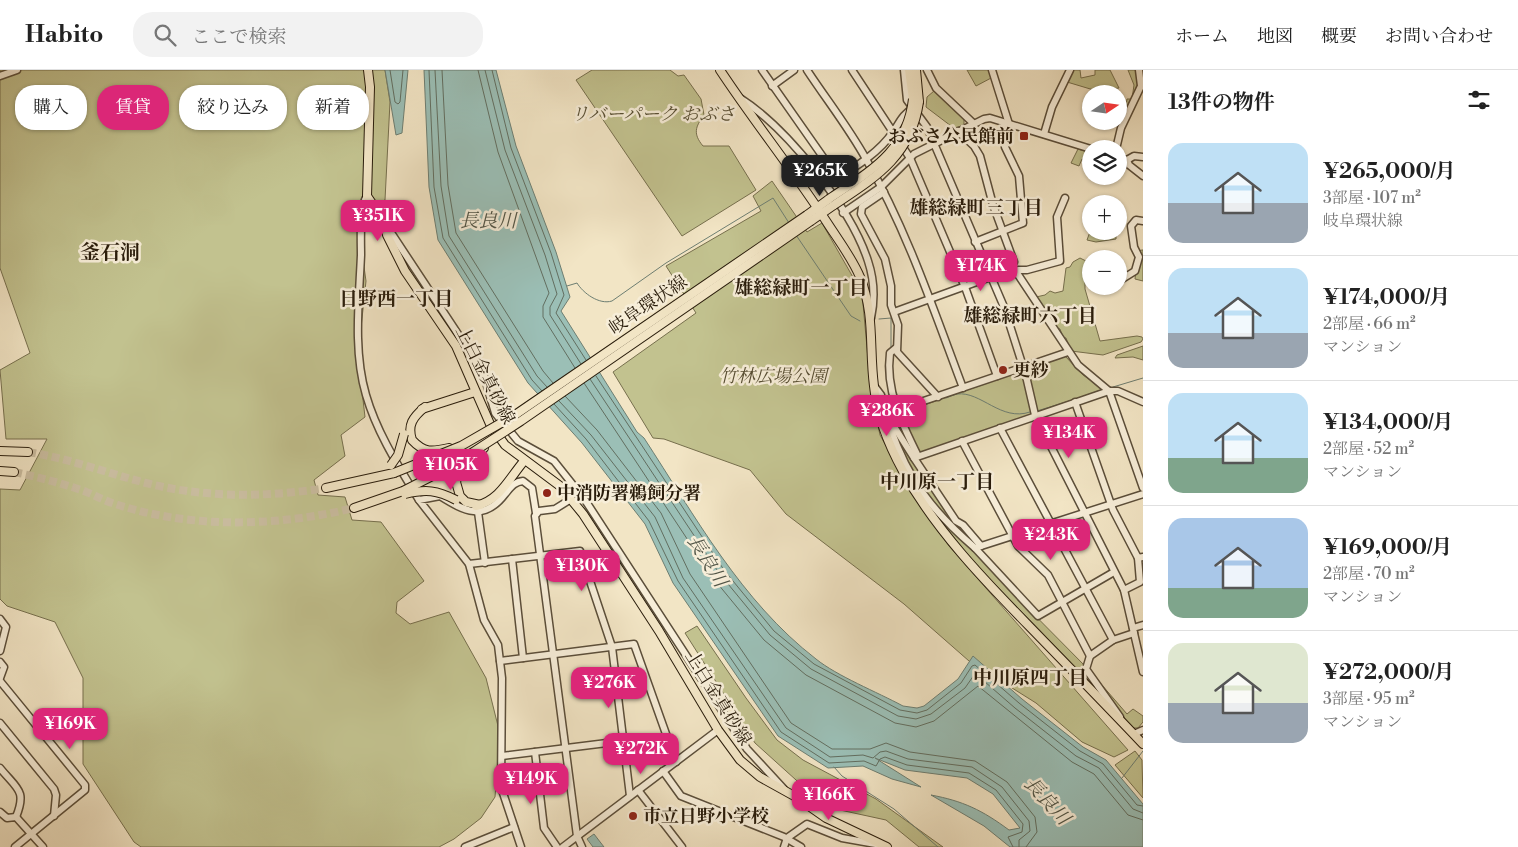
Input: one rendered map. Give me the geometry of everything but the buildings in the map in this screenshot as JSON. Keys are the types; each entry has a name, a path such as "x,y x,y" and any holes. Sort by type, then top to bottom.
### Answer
{"main road":[{"path":"367,196 370,87 368,70"},
{"path":"720,70 737,96 789,165 860,277 871,318 874,385 882,426 896,457 916,493 985,582 1139,739"},
{"name":"岐阜環状線","path":"909,70 915,103"},
{"name":"岐阜環状線","path":"354,508 404,493 494,438 832,202 878,164 897,145 915,103 916,70"},
{"name":"上白金真砂線","path":"367,196 384,221 387,235 405,270 456,346 490,424 505,445 548,477 571,499 659,631 718,730 740,760 760,777 826,818 885,846"},
{"name":"岐阜環状線","path":"326,488 430,460 461,446 515,414 809,218"},
{"path":"392,469 407,433 409,418 413,412 475,392"},
{"path":"407,433 425,451 434,452 461,446"},
{"path":"458,498 456,482 459,470 494,438"},
{"path":"0,451 28,452"},
{"path":"404,493 436,491 458,498 479,509 495,498 524,461"},
{"path":"0,471 14,472"}],"street":[{"path":"0,76 17,70"},
{"path":"762,70 834,176 840,176 878,149 894,132 901,117 915,103"},
{"path":"772,86 794,70"},
{"path":"806,70 866,158 883,190 929,299 963,388"},
{"path":"852,70 910,158 965,287 997,376"},
{"path":"904,70 907,100 915,103 927,127 1004,307 1035,415 1124,590 1143,672"},
{"path":"927,70 936,88 973,123"},
{"path":"975,242 1023,223 1019,176 1005,147 1006,124 992,70"},
{"path":"1044,134 1052,107 1070,70"},
{"path":"1118,140 1121,128 1141,86 1139,70"},
{"path":"737,96 749,103 802,154 843,213 868,262 873,288 871,318"},
{"path":"938,397 918,378 896,348 898,325 885,259 861,214 862,207 883,190 910,158 973,123 990,118 1082,146"},
{"path":"894,312 1007,271 1014,262 993,205 980,156 974,146 958,131"},
{"path":"1143,157 1134,156 1127,160 1143,176"},
{"path":"843,213 883,190"},
{"path":"367,196 364,200 361,233 359,330 362,373 372,412 390,452 418,500 470,564 484,620 498,645 500,661 501,787 521,847"},
{"path":"1065,198 1057,217 1060,261 1017,271 1038,307 1078,365 1110,391 1143,488"},
{"path":"1127,276 1135,271 1139,257 1134,247 1131,226 1136,220 1143,221"},
{"path":"384,221 483,372 495,413 518,440 554,461 584,500 747,750 788,793"},
{"path":"896,348 890,353 889,359 892,387 897,410 916,457"},
{"path":"897,410 1068,352"},
{"path":"874,385 881,395 890,427 905,464 922,492 945,522 978,547"},
{"path":"916,457 1110,391 1118,391 1143,402"},
{"path":"1076,402 1111,504 1140,558 1140,582 1124,590"},
{"path":"890,427 895,428 916,457 956,520 963,524 978,547 1038,616 1114,572"},
{"path":"1000,428 1113,640"},
{"path":"962,441 1012,536 1022,552 1044,570 1090,656"},
{"path":"418,500 440,496 464,510 479,509 493,507 517,482 523,481 532,488 576,836 582,847"},
{"path":"978,547 1143,494"},
{"path":"536,513 555,509 571,499"},
{"path":"479,509 485,562"},
{"path":"470,564 580,551 612,647 630,796"},
{"path":"512,559 523,658"},
{"path":"0,619 6,627 0,651"},
{"path":"1124,724 1116,709 1098,690 1086,669 1090,656 1113,640 1143,625"},
{"path":"500,661 634,644 676,762"},
{"path":"0,662 4,667 0,679 85,785 85,790 15,847"},
{"path":"0,723 54,790 56,795 54,816"},
{"path":"563,847 718,730"},
{"path":"1139,739 1143,730"},
{"path":"502,756 623,742"},
{"path":"535,752 544,828 557,847"},
{"path":"0,768 21,794 22,803 16,818"},
{"path":"663,772 681,796 787,838 802,847"},
{"path":"638,790 682,847"},
{"path":"0,812 7,818 16,818 43,847"},
{"path":"784,847 787,838 807,824 842,838 885,846"},
{"path":"464,847 514,827"}],"green space":[{"path":"0,70 385,70 390,102 385,200 356,210 366,281 358,356 365,417 341,435 345,456 314,480 318,495 345,497 352,520 381,522 424,581 397,602 396,613 410,624 449,612 486,678 500,734 495,797 481,818 454,839 439,847 141,847 134,842 83,764 83,678 55,622 7,606 0,599 0,489 20,490 47,439 6,439 0,370 30,353 0,268"},
{"name":"リバーパーク おぶさ","path":"592,70 670,70 678,76 684,75 701,99 704,115 696,131 700,142 703,146 729,146 756,190 682,236 576,80"},
{"path":"967,70 989,70 993,77 976,86"},
{"path":"1071,70 1080,70 1081,78 1095,75 1095,70 1110,70 1118,85 1082,86 1067,82"},
{"path":"1128,70 1137,70 1139,86 1128,112 1128,99 1132,99 1134,85"},
{"path":"934,91 964,119 964,124 955,129 926,107 927,97"},
{"path":"1078,149 1082,150 1082,159 1079,166 1071,163"},
{"name":"竹林広場公園","path":"772,181 807,232 822,223 862,293 871,392 880,435 912,492 949,546 1128,750 1114,757 1082,742 1036,703 969,661 904,604 786,514 750,470 664,439 653,438 613,372 696,313 666,266 761,211 753,196"},
{"path":"1087,240 1109,240 1096,242"},
{"path":"1143,250 1143,281 1135,279 1138,251"},
{"path":"1080,258 1082,259 1082,295 1087,295 1100,341 1137,336 1142,337 1141,342 1103,355 1071,351 1066,338 1063,337 1060,329 1055,327 1036,297 1045,295 1050,291 1055,293 1063,291 1066,268 1070,267 1073,262"},
{"path":"1143,346 1143,360 1133,357 1115,358 1117,355"},
{"path":"1065,356 1083,375 1104,389 919,453 901,413"},
{"path":"898,440 975,542 995,575 1088,669 1127,714 1133,709 1143,716 1143,722 1138,728 1134,728 958,546 919,492"},
{"path":"697,626 777,740 803,760 876,799 943,847 919,847 886,820 840,810 816,798 755,743 685,633"},
{"path":"1135,751 1142,760 1143,798 1115,765"}],"water":[{"path":"385,70 408,70 402,133 396,135"},
{"name":"長良川","path":"424,70 496,70 516,146 556,252 570,297 561,311 637,432 644,438 701,527 742,584 765,611 789,636 816,659 846,678 903,706 917,708 924,706 958,679 973,656 1022,699 1083,747 1106,760 1143,804 1143,847 1010,847 984,826 931,795 972,807 1009,830 1020,828 993,794 967,778 905,770 875,758 921,787 892,779 863,766 828,768 778,736 673,583 645,524 582,443 528,383 438,240 429,187"},
{"path":"594,834 604,847 593,847 587,839"}],"waterway":[{"path":"567,286 577,283 583,291 597,300 612,301 666,263 773,198 789,223"},
{"path":"796,235 851,316 860,321"},
{"path":"879,319 891,318 891,347"},
{"path":"914,376 927,389"},
{"path":"1113,387 1143,378"},
{"path":"1037,411 1095,393"},
{"path":"946,398 957,394 966,394 1010,413 1030,412"},
{"path":"1122,778 1143,751"},
{"path":"834,767 842,776 894,809 938,847"}],"tunnel":[{"path":"28,452 154,485 197,492 240,495 326,488"},
{"path":"14,472 67,485 112,503 142,511 202,521 263,522 294,519 354,508"}],"place":[{"name":"おぶさ公民館前","path":"1024,136"},
{"name":"更紗","path":"1003,370"},
{"name":"中消防署鵜飼分署","path":"547,493"},
{"name":"市立日野小学校","path":"633,816"}],"district":[{"name":"雄総緑町三丁目","path":"976,208"},
{"name":"釜石洞","path":"110,253"},
{"name":"雄総緑町一丁目","path":"801,288"},
{"name":"日野西一丁目","path":"396,299"},
{"name":"雄総緑町六丁目","path":"1030,316"},
{"name":"中川原一丁目","path":"937,482"},
{"name":"中川原四丁目","path":"1030,678"}]}
